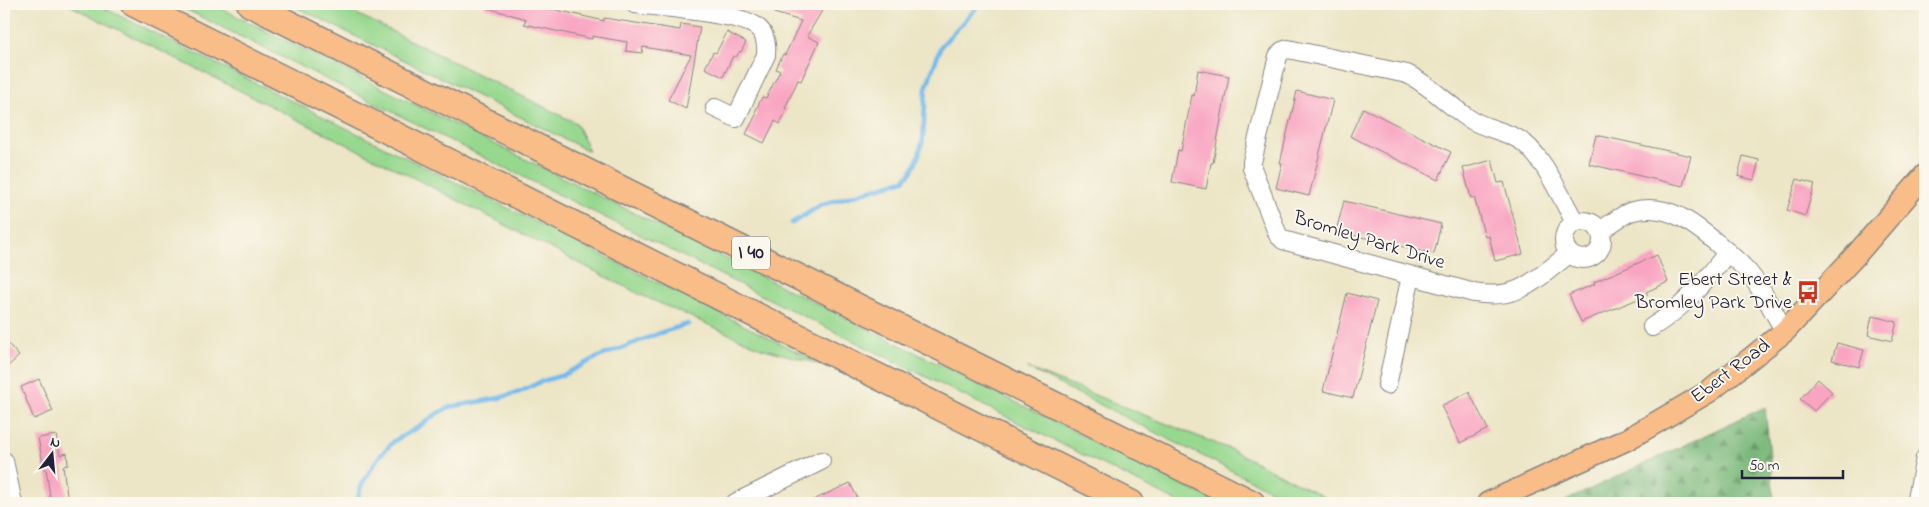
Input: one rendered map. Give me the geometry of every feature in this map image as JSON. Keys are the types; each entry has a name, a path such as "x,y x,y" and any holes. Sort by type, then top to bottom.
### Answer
{"highway":[{"path":"134,4 1131,503"},
{"name":"I 40","path":"250,4 1252,503"}],"main road":[{"name":"Ebert Road","path":"1488,503 1628,439 1710,391 1785,331 1855,256 1925,175"}],"street":[{"path":"634,4 732,10 759,28 765,36 767,45 766,55 736,118 715,108"},
{"name":"Bromley Park Drive","path":"1569,254 1518,291 1504,295 1488,296 1474,294 1283,240 1278,235 1252,168 1278,56 1282,51 1288,49 1407,74 1420,80 1471,120 1518,139 1530,148 1540,160 1575,222"},
{"path":"1600,231 1631,211 1647,209 1664,211 1693,223 1749,272 1785,331"},
{"path":"1585,221 1594,224 1600,231 1603,240 1601,249 1595,256 1586,260 1577,259 1569,254 1564,246 1564,236 1568,228 1575,222 1585,221"},
{"path":"1652,327 1670,316 1687,302 1728,252"},
{"path":"1387,386 1411,276"},
{"path":"1916,503 1925,458"},
{"path":"4,461 13,503"},
{"path":"735,503 821,461"}],"green space":[{"path":"67,4 96,4 826,366 761,348 641,295 424,183"},
{"path":"175,4 212,4 1219,503 1180,503"},
{"path":"290,4 337,4 576,123 589,151"},
{"path":"1027,368 1232,450 1336,503 1296,503"},
{"path":"1765,407 1774,499 1772,503 1561,503"}],"building":[{"path":"485,4 542,4 548,5 548,8 604,21 604,18 680,30 681,24 700,27 686,109 668,100 691,55 643,47 642,53 626,51 627,42 592,36 592,39 524,24 526,19 484,7"},
{"path":"777,4 826,4 807,36 819,42 801,81 798,80 780,124 775,121 764,143 746,134 757,113 755,112 762,97 766,98 780,71 776,69 783,54 785,55 801,21 774,13"},
{"path":"727,32 746,42 741,52 736,57 733,56 723,77 705,68 713,52 716,53"},
{"path":"1198,70 1229,76 1213,163 1211,163 1206,189 1172,182 1178,150 1181,151 1192,95 1194,96"},
{"path":"1297,91 1333,100 1309,196 1276,188"},
{"path":"1363,108 1451,152 1438,180 1350,136"},
{"path":"1596,135 1691,156 1683,186 1589,164"},
{"path":"1743,156 1759,160 1754,180 1738,176"},
{"path":"1492,160 1498,183 1504,182 1523,254 1495,261 1489,236 1485,237 1474,197 1471,198 1463,168"},
{"path":"1797,179 1815,184 1805,216 1787,210"},
{"path":"1344,201 1441,224 1434,254 1336,231"},
{"path":"1657,255 1668,282 1646,292 1648,295 1581,322 1569,295"},
{"path":"1347,293 1377,301 1353,398 1323,391"},
{"path":"1872,316 1897,322 1892,341 1868,335"},
{"path":"4,339 19,356 4,370"},
{"path":"1837,343 1864,350 1859,367 1832,360"},
{"path":"39,379 53,411 34,419 21,387"},
{"path":"1818,379 1832,392 1814,411 1800,399"},
{"path":"1469,392 1488,429 1460,443 1441,406"},
{"path":"56,435 60,455 67,453 68,465 63,466 68,503 51,503 46,469 44,469 38,438"},
{"path":"850,483 860,503 807,503"}],"waterway":[{"path":"792,223 821,205 904,180 911,172 918,158 923,139 926,88 941,46 980,4"},
{"path":"356,503 362,484 378,458 394,441 438,413 450,407 499,398 522,391 540,382 563,375 596,358 688,324"}],"place":[{"name":"Ebert Street & Bromley Park Drive","path":"1808,292"}]}
